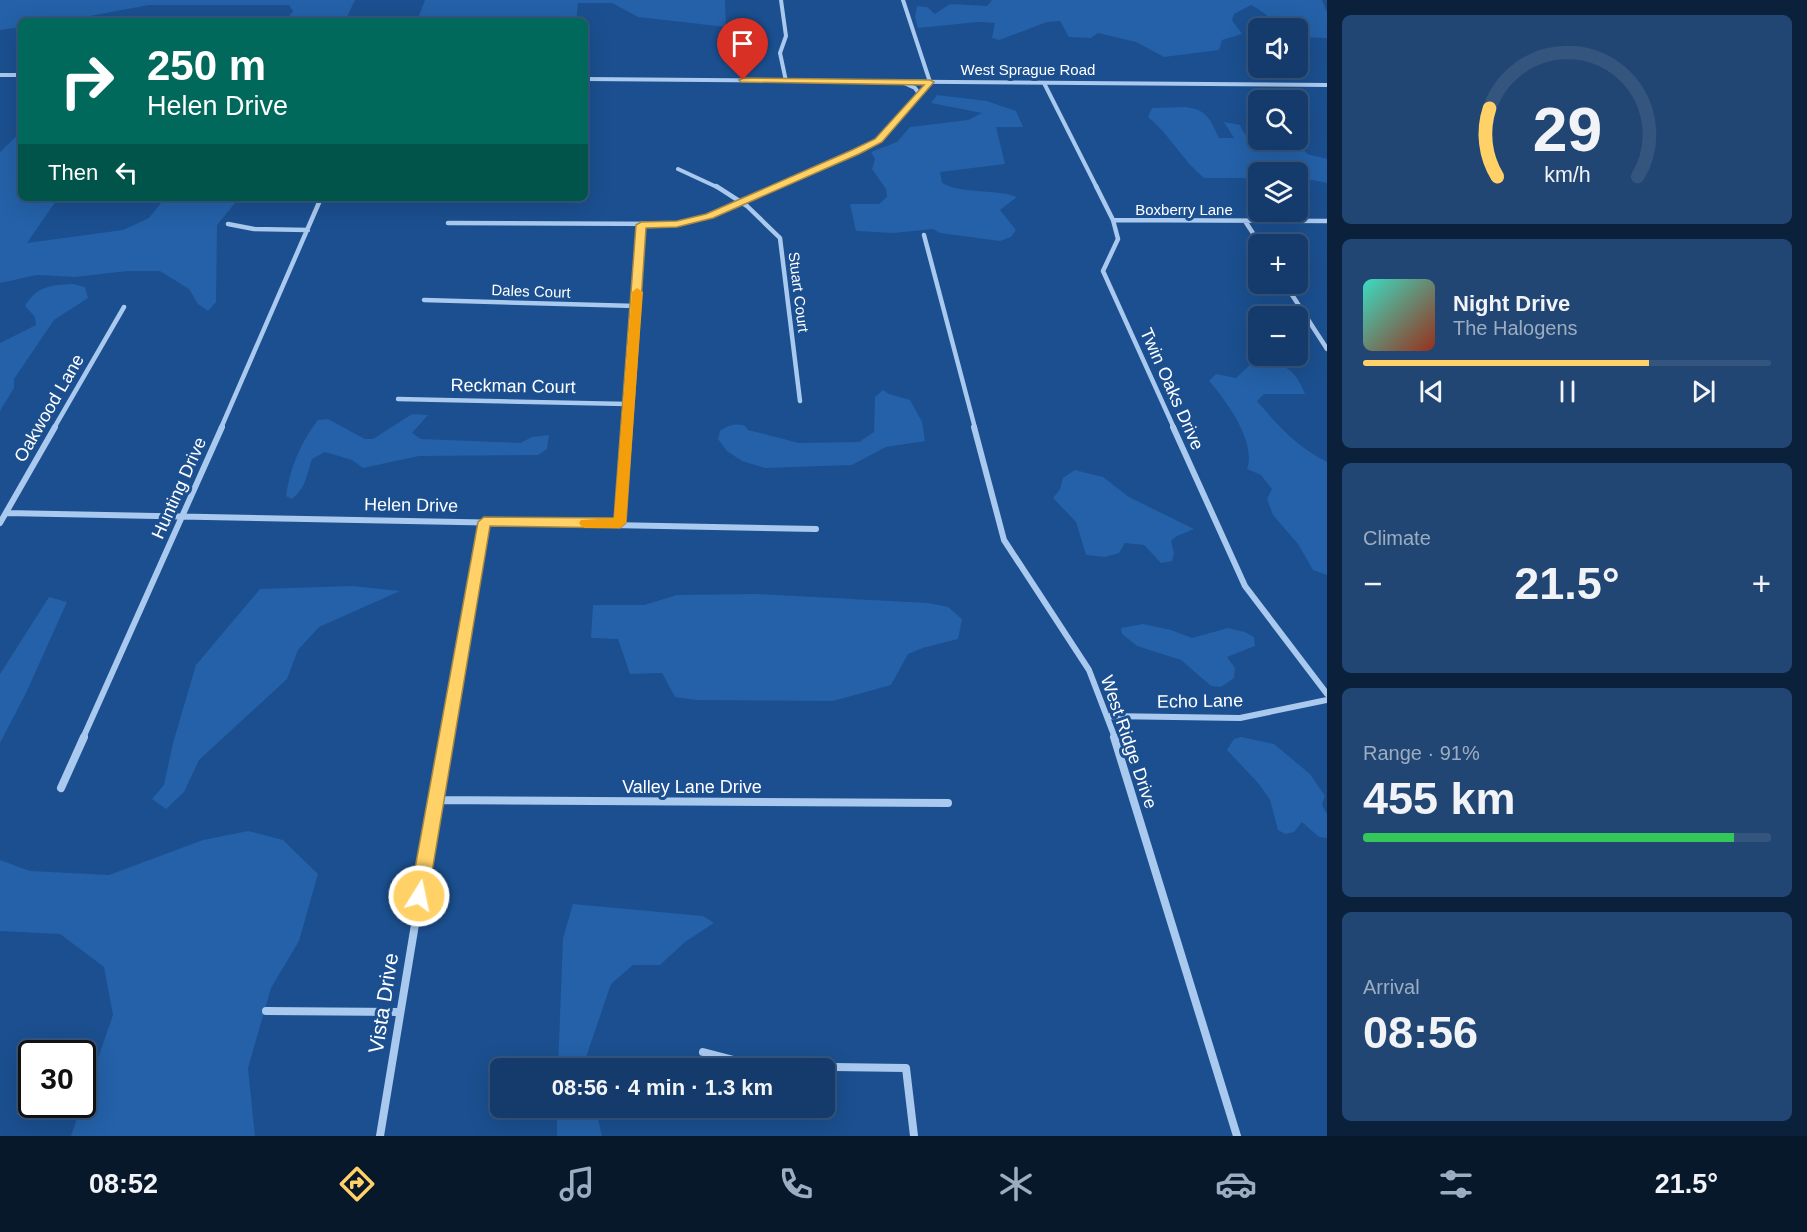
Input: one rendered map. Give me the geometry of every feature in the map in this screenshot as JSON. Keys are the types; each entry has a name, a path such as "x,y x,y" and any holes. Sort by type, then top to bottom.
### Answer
{"street":[{"path":"781,0 786,36 780,52 786,81"},
{"path":"448,223 677,224 710,216 879,141 930,82 903,0"},
{"path":"0,75 18,75"},
{"name":"West Sprague Road","path":"588,79 1327,85"},
{"path":"901,82 915,88 920,94"},
{"name":"Twin Oaks Drive","path":"1044,83 1113,220 1118,239 1102,270 1245,586 1327,694"},
{"name":"Stuart Court","path":"678,169 692,174 740,202 768,223 780,238 800,401"},
{"name":"Hunting Drive","path":"61,788 183,516 320,201"},
{"name":"Boxberry Lane","path":"1113,220 1327,221"},
{"path":"1245,221 1253,234"},
{"path":"228,224 254,229 308,230"},
{"path":"620,523 641,225"},
{"name":"West Ridge Drive","path":"924,235 1004,540 1089,670 1108,716 1237,1136"},
{"path":"1291,294 1327,349"},
{"name":"Dales Court","path":"424,300 636,306"},
{"name":"Oakwood Lane","path":"0,523 124,307"},
{"name":"Reckman Court","path":"398,399 627,404"},
{"name":"Helen Drive","path":"6,513 620,523 816,529"},
{"name":"Vista Drive","path":"380,1136 435,800 484,522"},
{"name":"Echo Lane","path":"1108,716 1239,718 1327,700"},
{"name":"Valley Lane Drive","path":"435,800 948,802"},
{"path":"266,1011 400,1012"},
{"path":"703,1052 757,1066 906,1068 914,1136"}],"shaded area":[{"path":"0,0 355,0 346,18 288,18 293,11 289,5 149,5 79,18 18,18 18,27 0,30"},
{"path":"425,0 725,0 726,27 638,17 612,3 578,3 576,18 418,18"},
{"path":"992,0 1322,0 1327,12 1327,38 1308,37 1308,18 1270,18 1251,5 1234,14 1232,20 1242,34 1222,40 1219,50 1164,57 1136,42 1098,33 1091,38 1069,37 1060,21 1047,22 999,40 992,38 995,23 978,22 918,28 915,17 917,6 927,7 935,14 950,4 987,6"},
{"path":"937,95 987,101 1016,111 1023,127 996,127 1005,164 940,172 942,183 951,187 1017,197 1000,210 1016,230 1011,237 1000,241 940,233 933,229 894,233 856,231 850,204 879,204 887,197 886,189 872,169 875,159 871,152 897,142 910,127 968,120 982,113 931,103"},
{"path":"1184,107 1198,110 1207,116 1219,138 1234,138 1224,122 1240,125 1248,138 1248,150 1304,150 1307,154 1327,159 1327,183 1308,179 1308,162 1248,162 1248,178 1204,178 1148,117 1152,108"},
{"path":"18,135 18,201 56,201 27,243 123,230 149,218 163,201 237,201 217,225 216,302 208,311 198,304 189,289 160,271 128,271 75,277 37,275 0,283 0,152"},
{"path":"73,284 85,287 88,298 54,320 14,379 14,388 0,411 0,343 36,325 35,317 25,306 34,294 51,286"},
{"path":"1249,366 1280,366 1291,371 1301,384 1305,394 1264,394 1257,401 1306,450 1327,462 1327,575 1313,570 1298,544 1273,515 1267,499 1272,489 1261,475 1247,469 1248,447 1244,435 1224,399 1209,381 1216,374 1236,378"},
{"path":"883,390 910,400 922,422 925,441 886,447 852,465 765,468 742,461 727,451 718,439 720,431 729,426 738,425 745,426 748,430 799,443 859,442 874,432 875,397"},
{"path":"412,414 428,415 412,433 421,439 520,443 532,437 549,435 547,449 538,455 419,456 363,468 352,460 325,452 312,459 297,495 292,499 286,496 297,455 318,420 328,419 365,439 373,439"},
{"path":"1075,470 1103,477 1129,497 1194,529 1171,541 1174,553 1172,561 1161,563 1144,545 1125,543 1119,553 1105,557 1086,555 1076,522 1053,498 1060,489 1063,478"},
{"path":"352,586 400,591 319,627 298,650 287,679 199,760 184,792 166,809 152,799 164,785 173,743 196,665 260,589"},
{"path":"755,594 928,603 948,607 962,619 958,639 908,654 891,685 833,701 696,700 675,697 662,673 630,674 618,639 591,638 593,605 644,605 677,595"},
{"path":"49,597 67,602 26,693 0,743 0,674"},
{"path":"1143,624 1171,630 1192,638 1228,628 1254,637 1255,646 1227,657 1235,668 1234,678 1221,687 1211,686 1181,660 1137,646 1122,634 1121,628"},
{"path":"1241,737 1274,744 1310,774 1325,796 1322,805 1327,814 1327,838 1319,837 1302,822 1294,832 1285,834 1278,830 1270,800 1259,784 1227,750 1234,739"},
{"path":"248,831 283,840 318,874 299,941 271,988 248,1068 255,1136 71,1136 77,1118 96,1118 96,1064 113,1015 104,967 60,934 0,931 0,860 30,871 109,875 203,840"},
{"path":"573,904 703,916 714,923 685,942 660,965 633,965 611,984 586,1058 558,1058 563,938"},
{"path":"557,1118 598,1118 602,1136 557,1136"}],"slow traffic":[{"path":"585,523 620,523 637,292"}],"route":[{"path":"419,896 484,522 620,523 641,225 677,224 710,216 879,141 930,82 743,80"}]}
